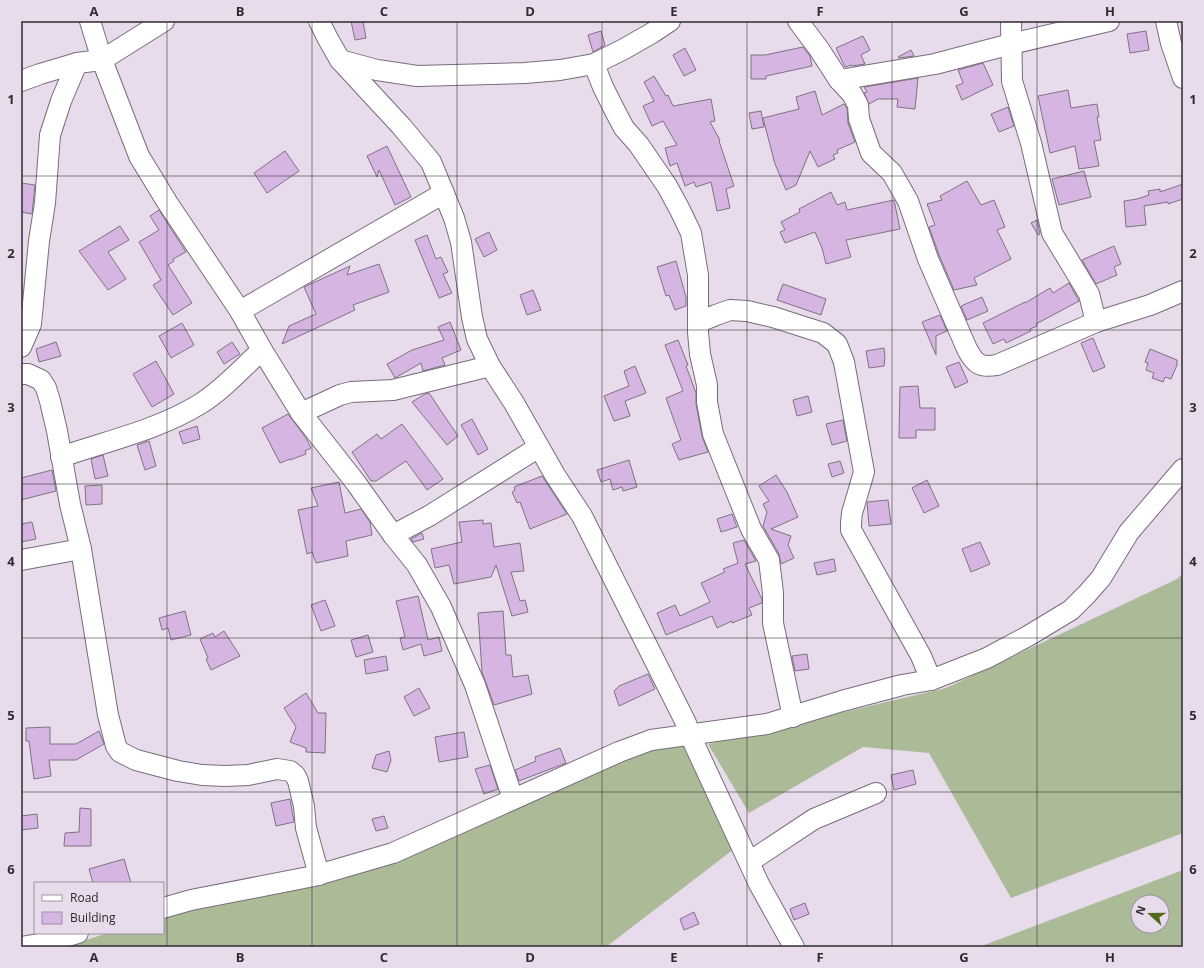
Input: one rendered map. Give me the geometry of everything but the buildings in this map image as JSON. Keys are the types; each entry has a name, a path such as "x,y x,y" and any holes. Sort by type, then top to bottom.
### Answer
{"street":[{"path":"90,21 102,60 139,156 167,202 240,312 301,413 356,483 393,535 417,565 441,607 475,685 514,799"},
{"path":"21,81 77,63 102,60 164,21"},
{"path":"319,21 340,60 402,127 431,162 454,218 461,242 472,317 477,339 490,366 514,403 596,542 686,723 690,735 759,884 794,947"},
{"path":"340,60 377,70 417,76 525,73 560,70 594,64 635,43 670,21"},
{"path":"798,21 819,49 839,80 852,94 858,105 859,119 871,153 892,173 908,201 934,273 971,357 979,364 987,367 997,364 1096,322 1150,305 1183,291"},
{"path":"1011,21 1012,81 1031,143 1052,233 1089,294 1096,322"},
{"path":"839,80 935,64 1109,21"},
{"path":"1166,21 1171,43 1183,78"},
{"path":"21,347 31,324 38,241 45,203 50,135 61,101 77,63"},
{"path":"594,64 603,87 624,128 639,145 667,186 691,233 698,275 698,332 700,354 707,385 707,402 713,434 751,529 769,560 773,593 773,623 793,717"},
{"path":"240,312 444,193"},
{"path":"699,322 730,310 747,311 773,317 823,333 837,344 844,362 864,472 852,513 850,523 851,530 921,656 930,680"},
{"path":"61,456 166,421 199,405 212,396 262,350"},
{"path":"301,413 340,395 351,392 393,390 490,366"},
{"path":"21,374 28,374 36,377 46,388 57,430 70,504 81,549 108,715 116,746 120,752 130,758 202,775 248,775 277,769 290,771 295,775 298,781 304,806 306,828 318,875"},
{"path":"393,535 428,516 539,447"},
{"path":"164,908 191,900 318,875 393,853 619,752 651,740 767,724 902,685 930,680 987,658 1028,636 1071,610 1101,578 1129,532 1183,469"},
{"path":"21,560 81,549"},
{"path":"749,862 814,819 876,794"},
{"path":"21,947 44,943 75,934"}],"green space":[{"path":"1183,573 1183,833 1011,898 929,753 863,747 749,813 708,744 946,688 1177,579"},
{"path":"685,745 734,849 606,947 64,947 105,934 164,934 164,917 193,909 287,891 653,750"},
{"path":"1183,870 1183,947 979,947"}]}
